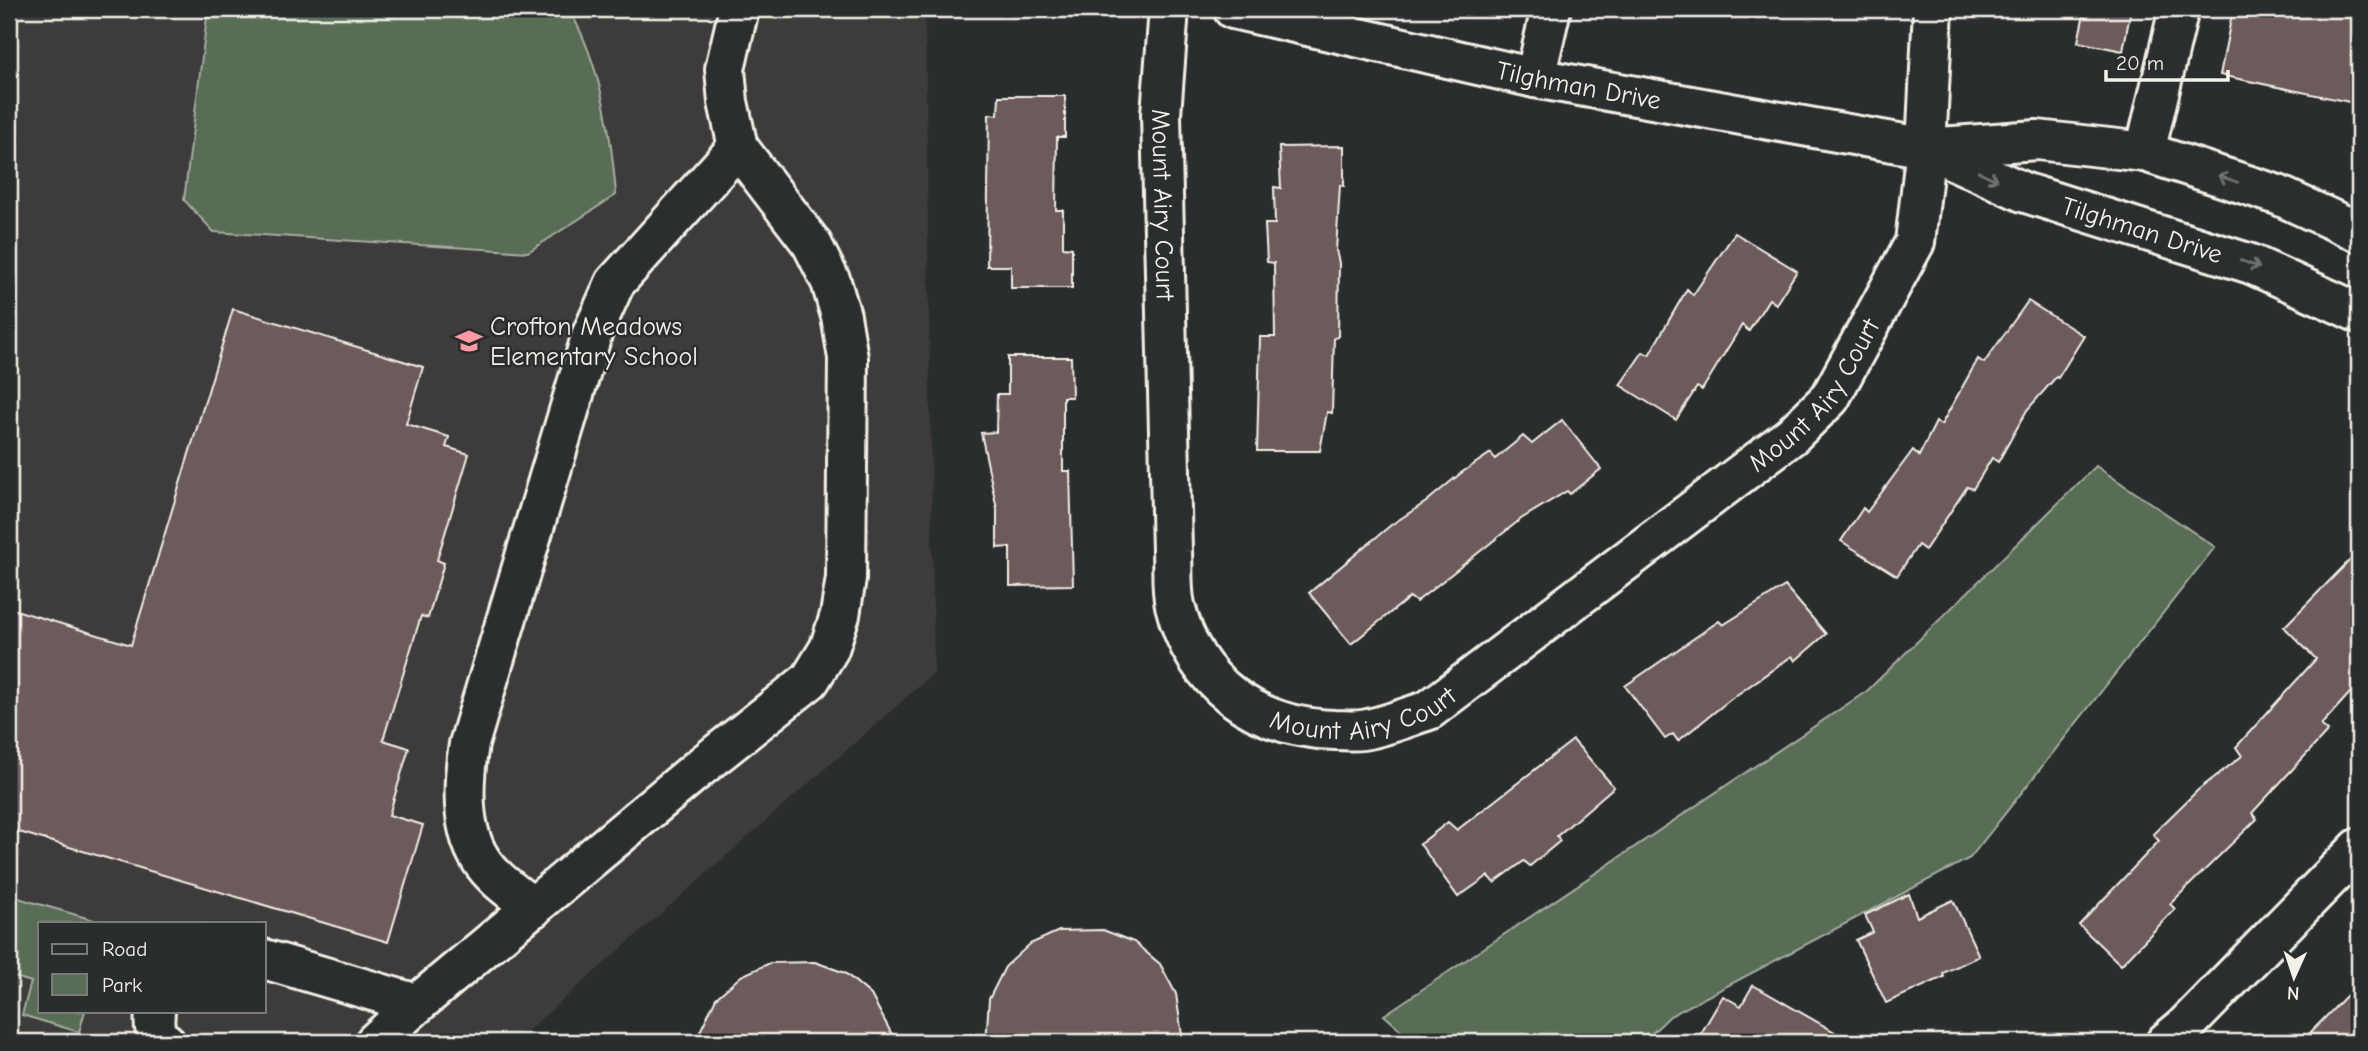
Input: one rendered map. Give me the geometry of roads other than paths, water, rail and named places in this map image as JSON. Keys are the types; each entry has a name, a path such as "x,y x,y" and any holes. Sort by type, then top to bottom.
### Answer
{"street":[{"path":"375,1042 698,769 810,680 829,649 840,615 846,578 848,358 842,316 831,282 812,244 738,147 728,102 725,69 739,9"},
{"name":"Mount Airy Court","path":"1169,9 1161,114 1171,539 1175,604 1188,641 1209,676 1239,701 1275,721 1319,729 1363,730 1429,710 1791,436 1830,398 1915,242 1926,148 1933,9"},
{"name":"Tilghman Drive","path":"1233,9 1535,78 1926,148 2023,192 2251,264 2359,313"},
{"path":"1535,78 1551,9"},
{"path":"2145,152 2178,13"},
{"name":"Tilghman Drive","path":"1926,148 2037,140 2145,152 2278,195 2359,232"},
{"path":"533,908 494,876 480,859 471,833 464,797 464,774 469,744 592,334 615,284 738,147"},
{"path":"2166,1042 2184,1027 2359,848"},
{"path":"266,959 417,1004"},
{"path":"155,1012 154,1026 160,1040 165,1042"}],"place":[{"name":"Crofton Meadows Elementary School","path":"469,341"}]}
